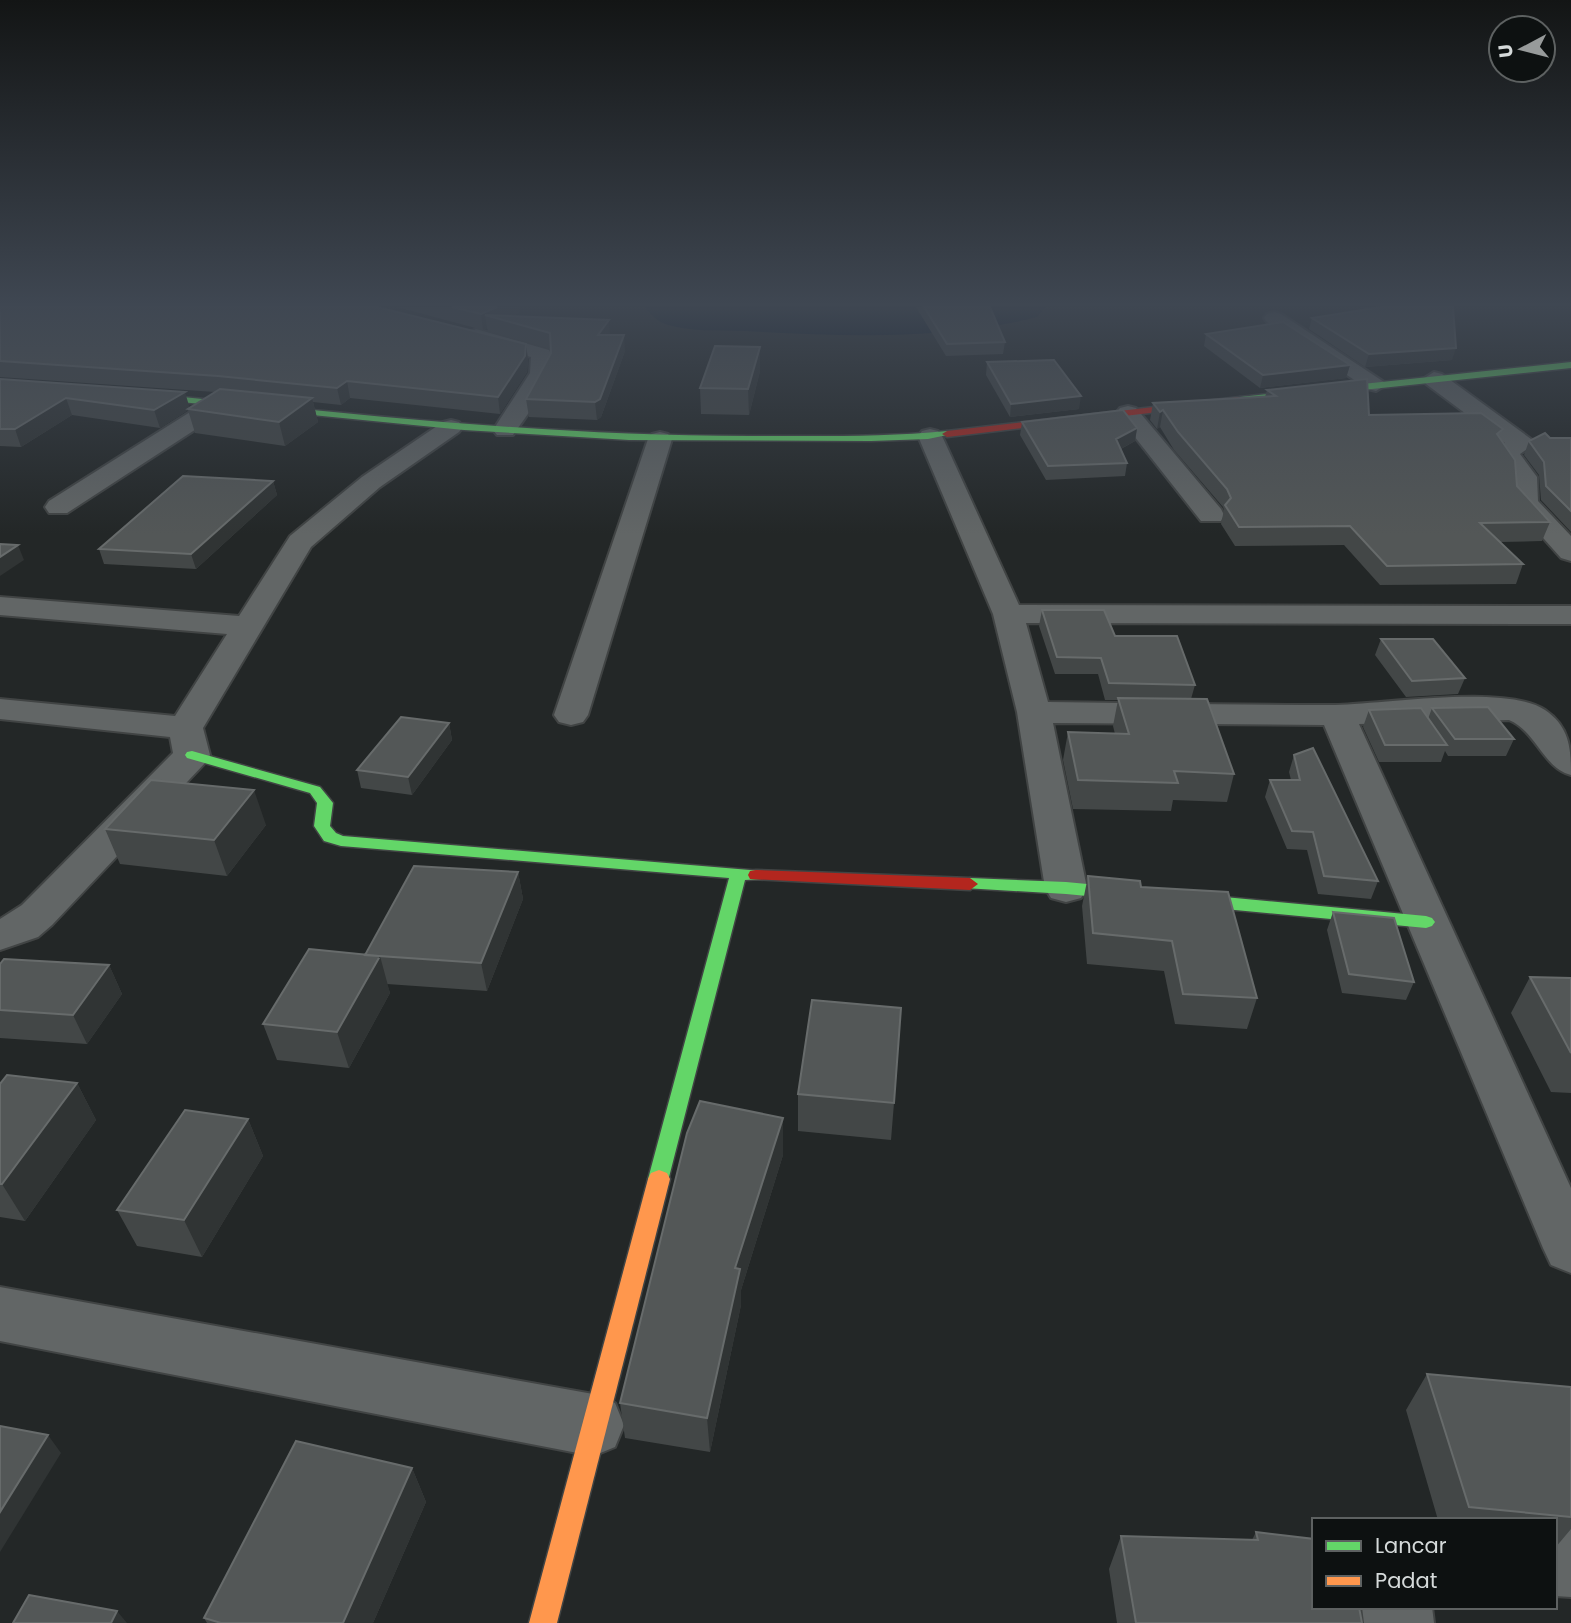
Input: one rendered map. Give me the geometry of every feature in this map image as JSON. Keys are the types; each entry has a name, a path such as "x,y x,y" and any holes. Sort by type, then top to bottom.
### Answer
{"street":[{"path":"505,430 535,383"},
{"path":"117,394 222,402 451,427 660,439 930,436 1391,383"},
{"path":"1439,383 1522,444 1505,452 1524,477 1525,503 1571,552"},
{"path":"58,507 222,402"},
{"path":"1128,413 1211,515"},
{"path":"0,935 23,927 37,915 188,741 246,626 300,542 371,482 451,427"},
{"path":"930,436 1008,614 1034,712 1066,888"},
{"path":"570,715 660,439"},
{"path":"0,606 246,626"},
{"path":"1008,614 1571,615"},
{"path":"1034,712 1337,715 1489,708 1515,710 1534,718 1571,764"},
{"path":"0,709 188,741 315,790 325,803 322,826 330,837 341,841 738,874 1066,888 1426,922"},
{"path":"1337,715 1571,1248"},
{"path":"543,1623 738,874"},
{"path":"0,1314 593,1425"}],"building":[{"path":"0,383 53,383 185,392 154,410 66,398 15,429 0,429"},
{"path":"285,383 345,383 337,388"},
{"path":"363,383 507,383 498,397"},
{"path":"535,383 606,383 600,399 595,402 526,399"},
{"path":"702,383 750,383 748,389 700,388"},
{"path":"999,383 1071,383 1081,396 1011,404"},
{"path":"1333,383 1367,383 1369,415 1481,413 1503,429 1497,434 1515,460 1517,486 1550,522 1480,523 1523,564 1387,566 1350,526 1239,527 1225,505 1231,498 1227,489 1178,432 1163,410 1160,412 1153,403 1276,396 1267,390"},
{"path":"220,389 312,398 279,422 188,409"},
{"path":"1123,410 1137,428 1116,439 1127,463 1048,466 1022,422"},
{"path":"1545,433 1550,438 1571,438 1571,511 1546,486 1544,462 1529,441"},
{"path":"183,476 273,481 191,554 99,549"},
{"path":"0,544 18,545 0,557"},
{"path":"1042,610 1104,610 1115,636 1177,636 1195,685 1109,683 1101,658 1057,657"},
{"path":"1381,639 1433,639 1465,678 1412,681"},
{"path":"1118,698 1207,699 1234,774 1174,771 1178,783 1078,780 1068,732 1129,734"},
{"path":"1488,707 1514,739 1455,739 1432,708"},
{"path":"1421,708 1447,745 1385,745 1369,710"},
{"path":"401,717 449,723 408,777 357,770"},
{"path":"1313,748 1378,881 1324,876 1313,832 1292,831 1270,780 1300,780 1294,755"},
{"path":"151,780 254,790 214,840 105,829"},
{"path":"414,866 518,872 481,963 365,955"},
{"path":"1088,876 1140,881 1141,887 1228,892 1257,998 1183,994 1172,941 1093,933"},
{"path":"1333,912 1394,918 1414,982 1349,974"},
{"path":"309,949 380,956 337,1032 263,1024"},
{"path":"4,959 109,965 73,1015 0,1010 0,964"},
{"path":"1530,977 1571,978 1571,1053"},
{"path":"812,1000 901,1008 894,1103 798,1094"},
{"path":"7,1075 77,1083 0,1184 0,1084"},
{"path":"700,1101 783,1118 735,1268 740,1269 707,1418 620,1403 687,1133"},
{"path":"185,1110 248,1119 184,1220 117,1210"},
{"path":"1427,1374 1571,1387 1571,1517 1469,1507"},
{"path":"0,1426 48,1435 0,1512"},
{"path":"296,1441 412,1468 343,1623 221,1623 204,1618"},
{"path":"1256,1532 1312,1539 1312,1609 1359,1609 1362,1623 1136,1623 1121,1536 1258,1540"},
{"path":"29,1595 117,1611 111,1623 13,1623"}],"traffic: fast":[{"path":"1240,400 1403,383"},
{"path":"134,395 464,427 629,437 852,439 947,434"},
{"path":"192,755 315,790 325,803 322,826 330,837 341,841 756,875"},
{"path":"659,1179 738,874"},
{"path":"970,884 1066,888 1426,922"}],"traffic: slow":[{"path":"543,1623 659,1179"}],"traffic: jam":[{"path":"947,434 1240,400"},
{"path":"756,875 970,884"}]}
